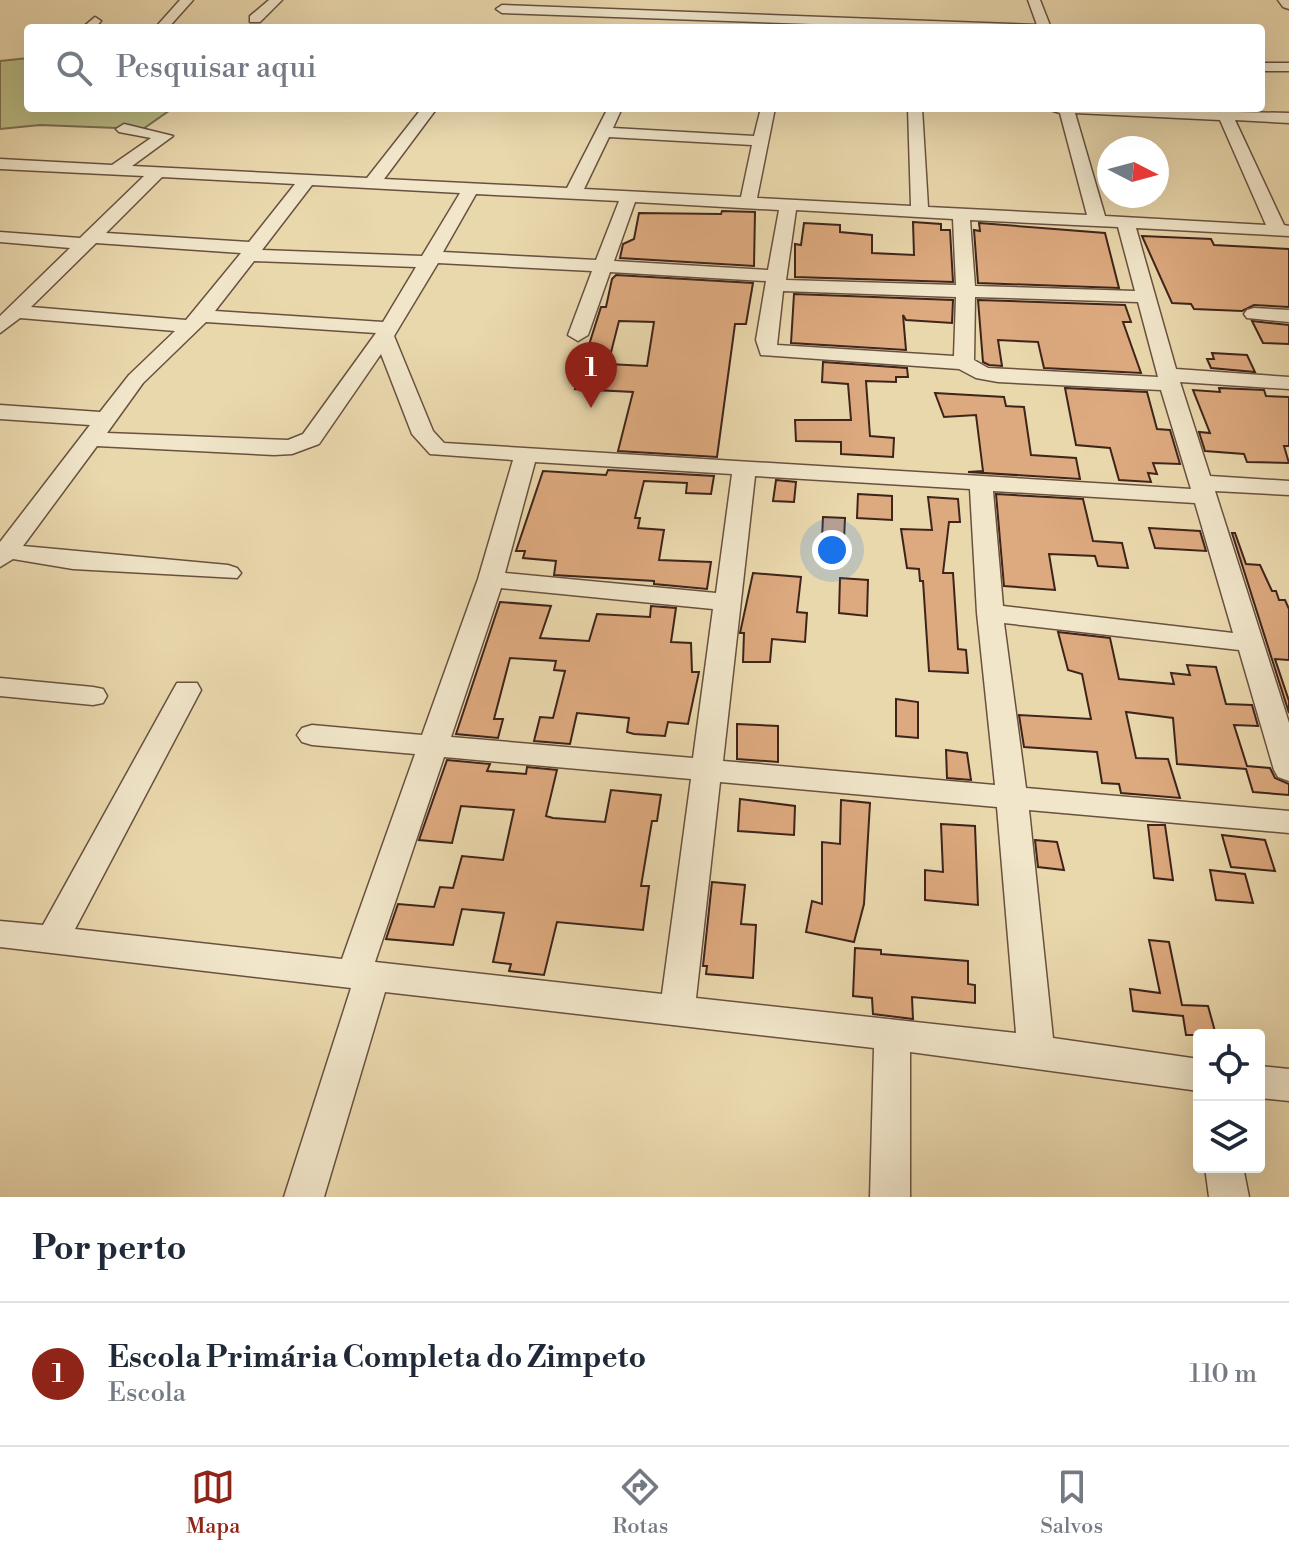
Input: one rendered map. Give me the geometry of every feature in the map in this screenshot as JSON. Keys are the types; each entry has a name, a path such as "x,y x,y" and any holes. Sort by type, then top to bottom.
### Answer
{"street":[{"path":"165,24 187,0"},
{"path":"255,19 276,0"},
{"path":"681,17 688,0"},
{"path":"1034,0 1043,24"},
{"path":"502,9 653,22 681,17 773,24"},
{"path":"794,24 858,16 904,24"},
{"path":"1265,67 1289,67"},
{"path":"372,183 427,112"},
{"path":"574,192 613,112"},
{"path":"748,203 767,112"},
{"path":"915,112 920,211"},
{"path":"1067,112 1097,220"},
{"path":"1157,112 1289,118"},
{"path":"2,166 574,192 1283,231 1225,115"},
{"path":"115,170 165,136 124,129"},
{"path":"605,132 761,141"},
{"path":"9,312 158,172"},
{"path":"2,553 163,349 197,321 307,180"},
{"path":"92,439 274,448 301,444 322,426 385,332 431,260 472,187"},
{"path":"578,335 629,196"},
{"path":"788,204 778,281 766,340 768,351 964,363 983,374 998,376 1289,383"},
{"path":"961,213 966,293 964,363"},
{"path":"1125,222 1168,380 1289,770"},
{"path":"0,237 604,268 966,293 1146,297"},
{"path":"9,312 385,332"},
{"path":"1254,314 1289,316"},
{"path":"385,332 423,434 432,446 450,451 981,481 1204,490 1289,488"},
{"path":"0,412 106,419"},
{"path":"304,1197 363,975 431,745 491,579 526,455"},
{"path":"677,1013 744,467"},
{"path":"981,481 990,613 1012,798 1036,1051"},
{"path":"2,553 228,573"},
{"path":"491,579 726,602"},
{"path":"990,613 1249,643"},
{"path":"0,687 93,696"},
{"path":"52,940 187,690"},
{"path":"312,735 1289,822"},
{"path":"0,934 677,1013 1036,1051 1193,1074"},
{"path":"890,1197 892,1037"},
{"path":"1265,1083 1289,1085"},
{"path":"1225,1173 1229,1197"}],"green space":[{"path":"24,58 24,112 167,112 143,129 40,125 0,129 0,61"}],"building":[{"path":"722,211 755,212 754,266 620,258 623,244 634,239 639,213 721,214"},
{"path":"913,222 941,224 941,230 950,230 953,282 795,277 795,244 801,245 804,223 840,225 840,232 872,235 872,253 914,255"},
{"path":"979,223 1105,233 1119,288 978,283 974,230 980,231"},
{"path":"1142,236 1211,239 1214,245 1289,249 1289,307 1254,305 1242,311 1194,309 1191,304 1172,303"},
{"path":"616,275 753,283 746,324 735,324 717,457 618,451 633,392 575,389 601,307 606,307 612,279","holes":["619,321 654,322 647,366 608,364"]},
{"path":"794,294 953,300 952,323 906,320 903,315 906,350 791,343"},
{"path":"978,300 1125,305 1131,322 1123,322 1141,373 1044,368 1038,342 998,340 1002,366 989,365 983,362"},
{"path":"1252,321 1289,325 1289,344 1263,343"},
{"path":"1212,353 1247,355 1255,372 1211,368 1207,359 1214,359"},
{"path":"823,362 907,368 908,377 896,377 896,382 866,381 870,436 894,438 893,457 841,454 841,442 796,441 795,420 851,420 848,384 822,382"},
{"path":"1065,388 1147,392 1157,429 1170,430 1180,464 1153,463 1157,474 1148,473 1151,482 1119,480 1110,448 1076,445"},
{"path":"1219,388 1264,390 1266,396 1289,397 1289,446 1284,446 1289,463 1247,462 1244,454 1205,451 1199,432 1210,433 1193,390 1220,392"},
{"path":"935,393 1004,397 1006,406 1024,407 1031,455 1076,458 1080,479 968,472 983,471 976,415 944,417"},
{"path":"608,470 714,476 711,494 686,493 687,483 644,481 635,518 640,518 638,528 664,530 659,560 711,562 707,589 654,584 654,581 554,575 556,561 523,558 525,551 516,551 543,471 606,475"},
{"path":"776,480 796,482 794,502 773,501"},
{"path":"858,494 892,496 892,520 857,518"},
{"path":"996,494 1083,499 1093,541 1122,543 1128,568 1098,566 1095,556 1049,554 1055,590 1004,586"},
{"path":"928,497 958,499 960,522 949,522 943,573 953,573 958,649 966,650 968,673 929,671 923,581 920,581 919,569 907,568 901,529 932,530"},
{"path":"823,517 845,518 843,561 821,559"},
{"path":"1149,528 1200,531 1206,551 1155,548"},
{"path":"1232,533 1235,533 1246,564 1260,565 1272,591 1276,591 1279,600 1285,600 1289,609 1289,660 1275,659 1289,701 1289,713"},
{"path":"753,573 801,577 797,612 807,613 805,642 772,639 770,662 743,662 744,633 740,633"},
{"path":"840,578 868,580 867,616 839,613"},
{"path":"500,602 551,606 540,638 589,641 597,614 650,617 651,606 676,608 671,642 691,643 692,672 699,672 688,724 668,722 665,736 634,734 627,732 629,718 577,713 570,744 534,741 540,717 553,718 565,671 554,670 556,661 510,658 494,719 503,719 498,738 456,734"},
{"path":"1058,632 1110,638 1119,679 1174,684 1171,673 1190,675 1187,665 1216,667 1226,704 1252,705 1258,726 1234,725 1247,766 1270,768 1275,778 1289,784 1289,795 1253,792 1246,769 1177,764 1173,718 1126,712 1136,758 1168,759 1180,798 1121,793 1119,784 1102,783 1097,752 1024,747 1019,715 1091,719 1082,674 1068,670"},
{"path":"896,699 918,702 918,738 896,736"},
{"path":"737,724 778,726 778,762 737,759"},
{"path":"946,750 967,753 971,780 947,778"},
{"path":"447,760 490,764 487,771 526,774 527,767 557,770 546,816 553,818 605,822 611,790 661,795 657,821 652,821 641,886 649,886 643,930 557,922 544,975 509,971 511,964 493,962 504,913 462,909 453,945 386,939 398,904 434,907 440,887 453,888 462,856 503,860 514,810 461,806 452,843 419,840"},
{"path":"740,799 795,806 794,835 738,831"},
{"path":"841,800 870,803 864,904 854,942 806,932 812,901 822,904 822,842 840,844"},
{"path":"941,824 975,826 978,905 925,900 925,870 943,872"},
{"path":"1148,825 1165,825 1173,880 1154,878"},
{"path":"1222,835 1265,840 1275,871 1231,867"},
{"path":"1035,840 1057,842 1064,870 1038,867"},
{"path":"1210,870 1245,874 1253,903 1216,900"},
{"path":"712,882 745,885 741,924 756,925 753,978 706,974 707,966 703,966"},
{"path":"1149,940 1169,942 1182,1005 1208,1006 1214,1029 1193,1029 1193,1035 1186,1035 1183,1016 1133,1011 1130,989 1160,993"},
{"path":"855,948 881,950 881,954 968,961 968,984 975,985 975,1003 912,997 913,1019 873,1014 872,998 853,996"}],"place":[{"name":"Escola Primária Completa do Zimpeto","path":"591,408"}]}
